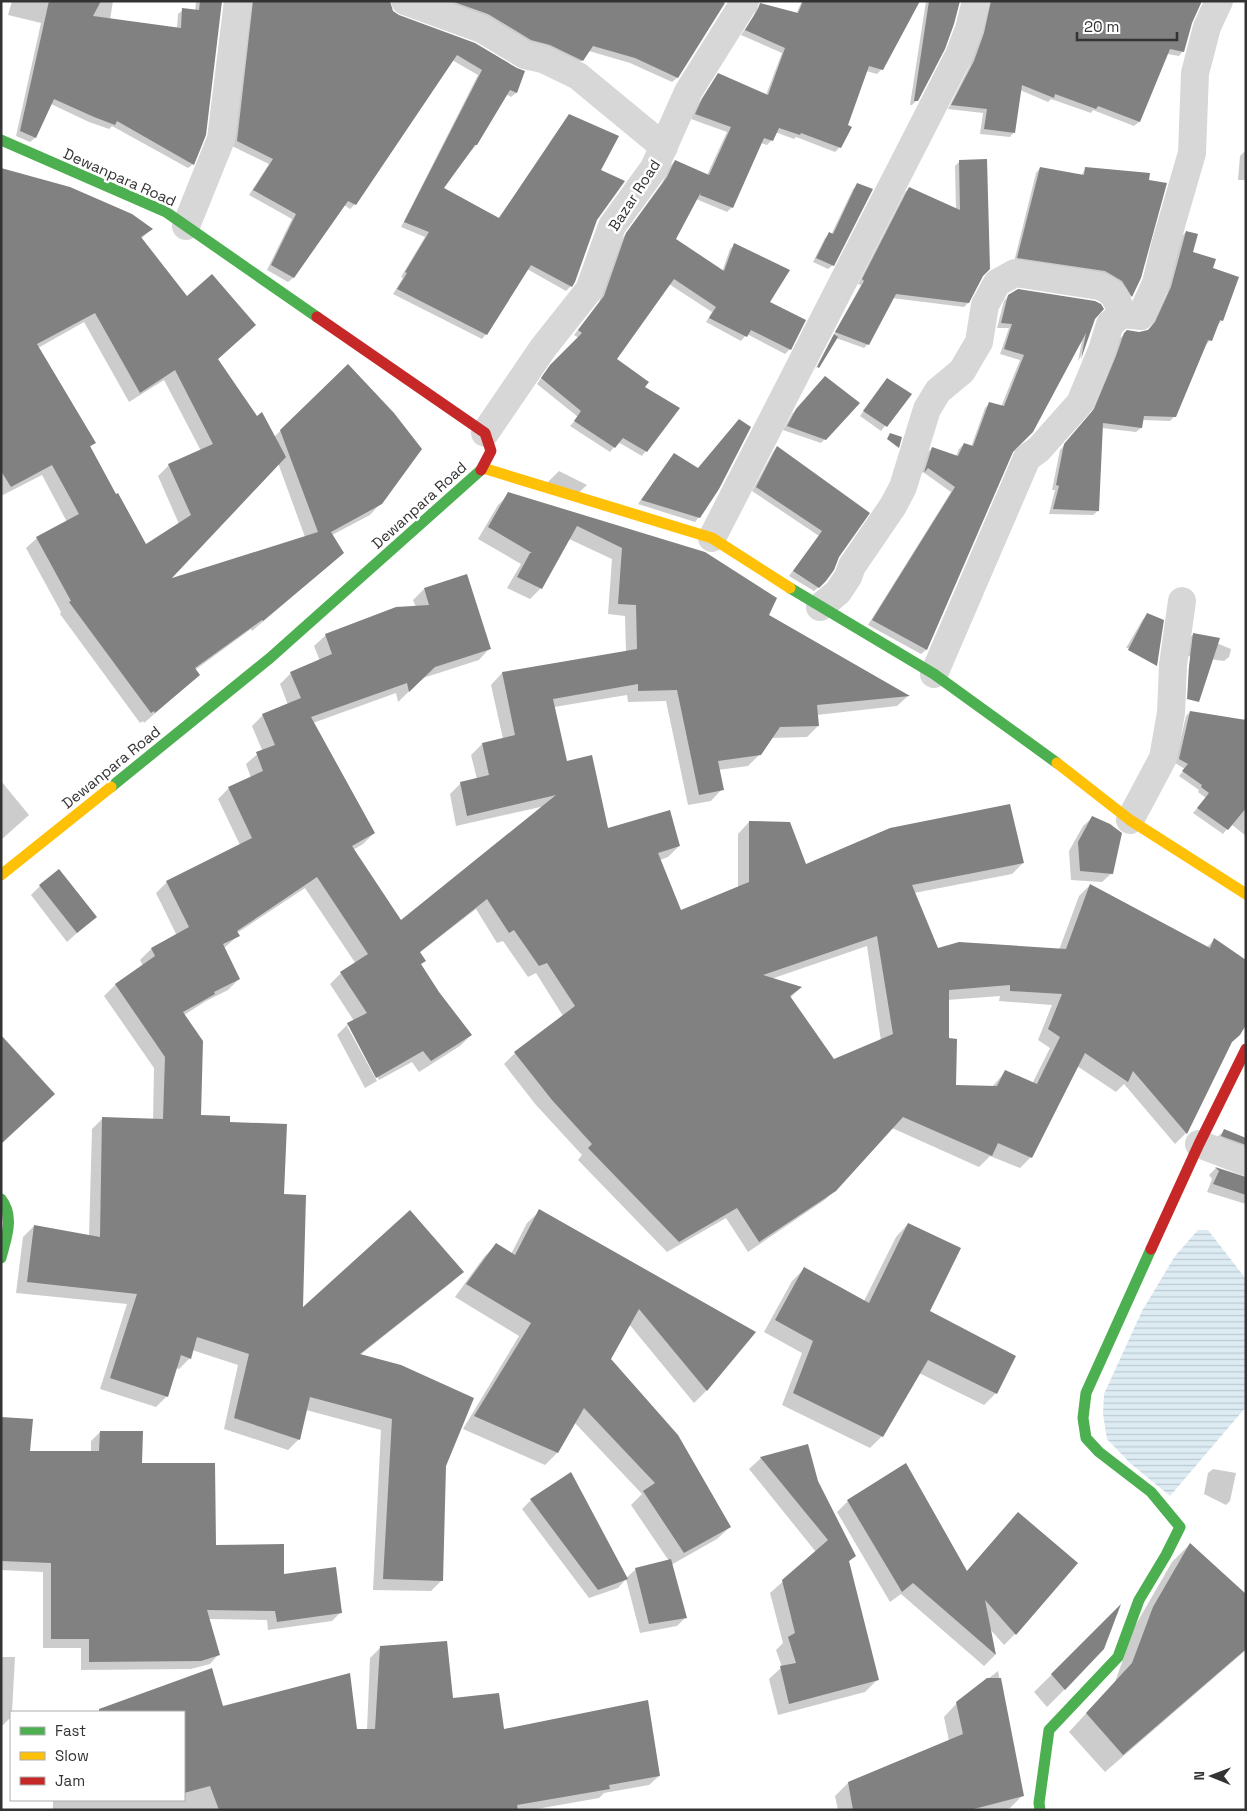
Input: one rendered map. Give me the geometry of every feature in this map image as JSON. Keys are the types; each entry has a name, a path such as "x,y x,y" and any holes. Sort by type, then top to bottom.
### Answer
{"street":[{"path":"186,226 221,140 238,1"},
{"path":"405,1 482,29 525,55 543,59 578,76 664,147"},
{"name":"Bazar Road","path":"485,433 543,348 589,290 612,226 654,168 688,92 745,1"},
{"path":"712,538 959,55 969,29 976,1"},
{"path":"934,674 1027,458 1039,449 1080,403 1102,350 1110,324 1122,314 1141,316 1156,283 1192,153 1195,73 1207,27 1219,1"},
{"name":"Dewanpara Road","path":"1,140 166,212 485,433 491,451 483,468 270,658 1,875"},
{"path":"820,607 838,592 848,577 852,566 903,487 927,409 938,391 962,371 979,342 985,304 997,284 1015,273 1099,286 1109,290 1116,296 1122,314"},
{"path":"483,468 712,538 820,607 934,674 1035,746 1130,820 1246,894"},
{"path":"1130,820 1163,758 1171,713 1173,665 1182,601"},
{"path":"1040,1810 1039,1803 1049,1730 1118,1657 1139,1600 1166,1555 1180,1527 1151,1492 1099,1452 1086,1438 1083,1418 1086,1392 1199,1144 1246,1049"},
{"path":"1199,1144 1246,1162"},
{"path":"1,1199 5,1203 10,1215 1,1258"}],"shaded area":[{"path":"1198,1230 1208,1230 1246,1279 1246,1407 1170,1496 1130,1463 1107,1439 1103,1414 1104,1394 1142,1311 1175,1256"}],"building":[{"path":"49,1 101,1 93,16 181,28 182,8 199,10 200,1 222,1 206,135 194,165 117,121 115,125 54,99 36,138 20,131"},
{"path":"253,1 390,1 393,11 399,15 475,43 525,71 517,93 510,90 477,145 475,145 444,188 499,218 569,114 619,136 601,170 625,181 597,220 572,287 531,265 487,335 397,289 429,232 404,222 482,70 457,55 356,205 348,201 294,278 271,265 296,214 253,190 273,159 237,141"},
{"path":"451,1 722,1 725,3 678,78 635,58 593,46 583,61 550,45 531,40 488,14"},
{"path":"803,1 920,1 883,70 869,66 848,125 852,127 841,148 801,133 800,135 779,128 773,141 764,138 733,208 700,195 701,192 676,239 724,271 734,243 790,270 770,302 806,320 791,350 751,330 747,337 709,318 716,307 674,279 617,359 649,382 645,387 680,408 647,452 623,438 615,448 574,421 581,411 541,378 550,365 582,333 578,330 604,296 626,233 667,177 675,160 709,175 731,127 695,114 718,73 768,95 785,48 745,30 760,3 798,13"},
{"path":"929,1 960,1 945,49 918,101 914,101"},
{"path":"991,1 1202,1 1192,23 1184,52 1170,49 1140,122 1098,106 1096,109 1055,94 1054,98 1022,85 1015,133 984,129 987,109 951,105 974,61 984,33"},
{"path":"987,159 990,269 983,276 969,303 896,294 869,345 835,332 864,281 862,279 909,187 960,210 959,160"},
{"path":"1040,167 1084,175 1085,167 1150,173 1149,180 1167,183 1141,278 1132,297 1122,281 1105,271 1017,258"},
{"path":"1,168 70,187 132,214 153,229 141,237 187,296 212,274 256,325 218,359 257,416 262,412 286,457 172,578 318,532 280,430 348,364 394,413 422,449 382,504 331,532 344,553 263,621 195,668 200,675 155,713 154,711 151,713 69,602 71,601 36,537 79,514 52,465 11,487 1,471","holes":["95,313 140,393 175,370 213,444 168,464 191,515 146,544 90,446 96,443 37,344"]},
{"path":"857,183 873,189 834,266 816,258 829,232 833,234"},
{"path":"1186,231 1198,234 1193,252 1216,259 1213,268 1239,277 1223,321 1220,320 1212,341 1208,340 1176,417 1144,416 1142,428 1103,423 1099,511 1053,509 1059,486 1056,485 1064,444 1094,409 1124,333 1127,330 1139,332 1148,330 1155,322 1171,287"},
{"path":"1018,289 1095,301 1101,304 1104,309 1095,319 1081,359 1086,333 1033,432 1013,452 927,650 872,620 955,487 928,468 924,473 932,447 958,456 964,443 973,446 989,402 1004,406 1024,355 1004,349 1012,324 1001,323 1008,295"},
{"path":"834,334 838,337 819,368 817,367"},
{"path":"825,376 860,403 826,440 787,426 796,409"},
{"path":"887,378 912,394 887,427 863,411"},
{"path":"739,419 751,427 719,489 700,518 641,500 674,453 698,468"},
{"path":"890,433 902,437 899,448 887,439"},
{"path":"777,446 870,513 839,557 834,570 819,588 793,571 822,531 756,487"},
{"path":"508,492 705,552 777,598 769,615 910,696 817,705 819,726 780,727 761,755 718,761 724,790 699,795 677,690 638,691 638,684 553,699 567,761 592,755 608,828 670,810 680,846 658,853 681,910 749,882 749,821 790,822 806,864 890,828 1010,804 1024,863 912,885 938,948 959,942 1066,949 1090,884 1210,948 1214,938 1246,960 1246,1025 1240,1035 1232,1042 1187,1134 1133,1071 1128,1082 1085,1053 1032,1158 998,1143 992,1156 903,1117 836,1191 759,1242 737,1208 679,1242 588,1148 592,1144 552,1100 514,1052 575,1006 547,963 539,966 514,930 509,933 487,899 420,952 426,961 421,964 439,992 472,1035 431,1061 423,1051 376,1078 347,1023 367,1013 340,972 368,954 317,877 237,931 240,936 223,944 240,979 214,992 215,994 183,1012 203,1041 201,1115 230,1116 230,1122 287,1124 284,1194 306,1195 303,1307 410,1210 464,1272 360,1354 401,1365 474,1398 446,1466 443,1581 383,1579 392,1419 310,1397 300,1440 234,1418 249,1354 197,1337 191,1359 181,1355 168,1397 110,1378 137,1294 27,1282 34,1225 100,1237 102,1117 163,1119 165,1057 115,984 155,956 151,948 189,927 166,881 252,838 228,787 263,771 256,752 275,745 262,714 301,698 290,672 332,654 325,634 396,607 429,605 424,588 467,574 491,649 435,667 409,692 407,683 311,717 375,833 352,846 401,920 556,795 467,816 460,782 489,775 482,743 515,735 502,672 637,649 636,605 618,604 622,548 577,526 542,589 517,577 530,553 532,553 488,527","holes":["877,936 893,1034 834,1059 790,996 802,987 763,975","1010,985 1010,991 1062,994 1048,1029 1060,1037 1037,1084 1005,1070 997,1086 956,1085 957,1039 949,1038 949,990"]},
{"path":"1147,613 1164,620 1157,666 1128,650"},
{"path":"1193,633 1220,638 1199,702 1187,699"},
{"path":"1190,711 1246,720 1246,808 1228,830 1197,808 1209,793 1201,787 1202,785 1182,771 1188,764 1179,759"},
{"path":"1092,816 1110,824 1122,833 1113,874 1080,871 1078,842"},
{"path":"59,869 97,917 77,933 39,885"},
{"path":"1,1035 55,1094 1,1144"},
{"path":"1224,1129 1246,1138 1246,1145 1221,1136"},
{"path":"1215,1167 1246,1177 1246,1195 1213,1184 1219,1171"},
{"path":"539,1209 756,1332 707,1391 639,1309 611,1359 678,1435 731,1527 684,1553 643,1491 655,1483 584,1408 558,1453 474,1416 531,1323 466,1284 496,1243 515,1255"},
{"path":"908,1223 961,1248 930,1311 1016,1356 997,1394 928,1360 883,1437 793,1393 813,1341 775,1320 804,1267 869,1303"},
{"path":"1,1417 33,1419 30,1451 99,1451 100,1431 143,1431 142,1463 215,1463 216,1545 284,1544 284,1574 336,1567 342,1613 277,1622 275,1611 207,1610 220,1655 201,1661 89,1662 89,1639 51,1639 51,1563 1,1561"},
{"path":"808,1444 818,1481 856,1556 849,1561 879,1680 789,1704 780,1666 796,1663 788,1637 795,1633 782,1580 828,1540 760,1457"},
{"path":"906,1463 967,1571 1018,1512 1078,1563 1016,1635 985,1600 996,1655 913,1583 902,1592 847,1500"},
{"path":"571,1472 628,1579 598,1590 530,1499"},
{"path":"1190,1543 1246,1594 1246,1649 1123,1755 1086,1713 1132,1663 1153,1607"},
{"path":"671,1559 687,1618 649,1624 635,1568"},
{"path":"1121,1604 1104,1649 1065,1690 1051,1674"},
{"path":"447,1641 453,1698 499,1693 504,1729 648,1700 660,1776 609,1785 610,1789 517,1805 518,1810 219,1810 210,1786 185,1793 185,1711 99,1711 99,1709 212,1668 223,1706 350,1673 357,1729 375,1729 380,1646"},
{"path":"987,1678 1001,1678 1024,1796 970,1810 853,1810 848,1782 963,1734 956,1702"}],"traffic: fast":[{"path":"1,140 166,212 317,317"},
{"path":"111,787 270,658 481,470"},
{"path":"790,588 934,674 1057,763"},
{"path":"1,1199 8,1213 7,1235 1,1258"},
{"path":"1040,1810 1039,1803 1049,1730 1118,1657 1139,1600 1166,1555 1180,1527 1151,1492 1099,1452 1086,1438 1083,1418 1086,1393 1151,1249"}],"traffic: slow":[{"path":"483,468 712,538 790,588"},
{"path":"1057,763 1130,820 1246,894"},
{"path":"1,875 111,787"}],"traffic: jam":[{"path":"317,317 485,433 491,451 481,470"},
{"path":"1151,1249 1199,1144 1246,1049"}]}
